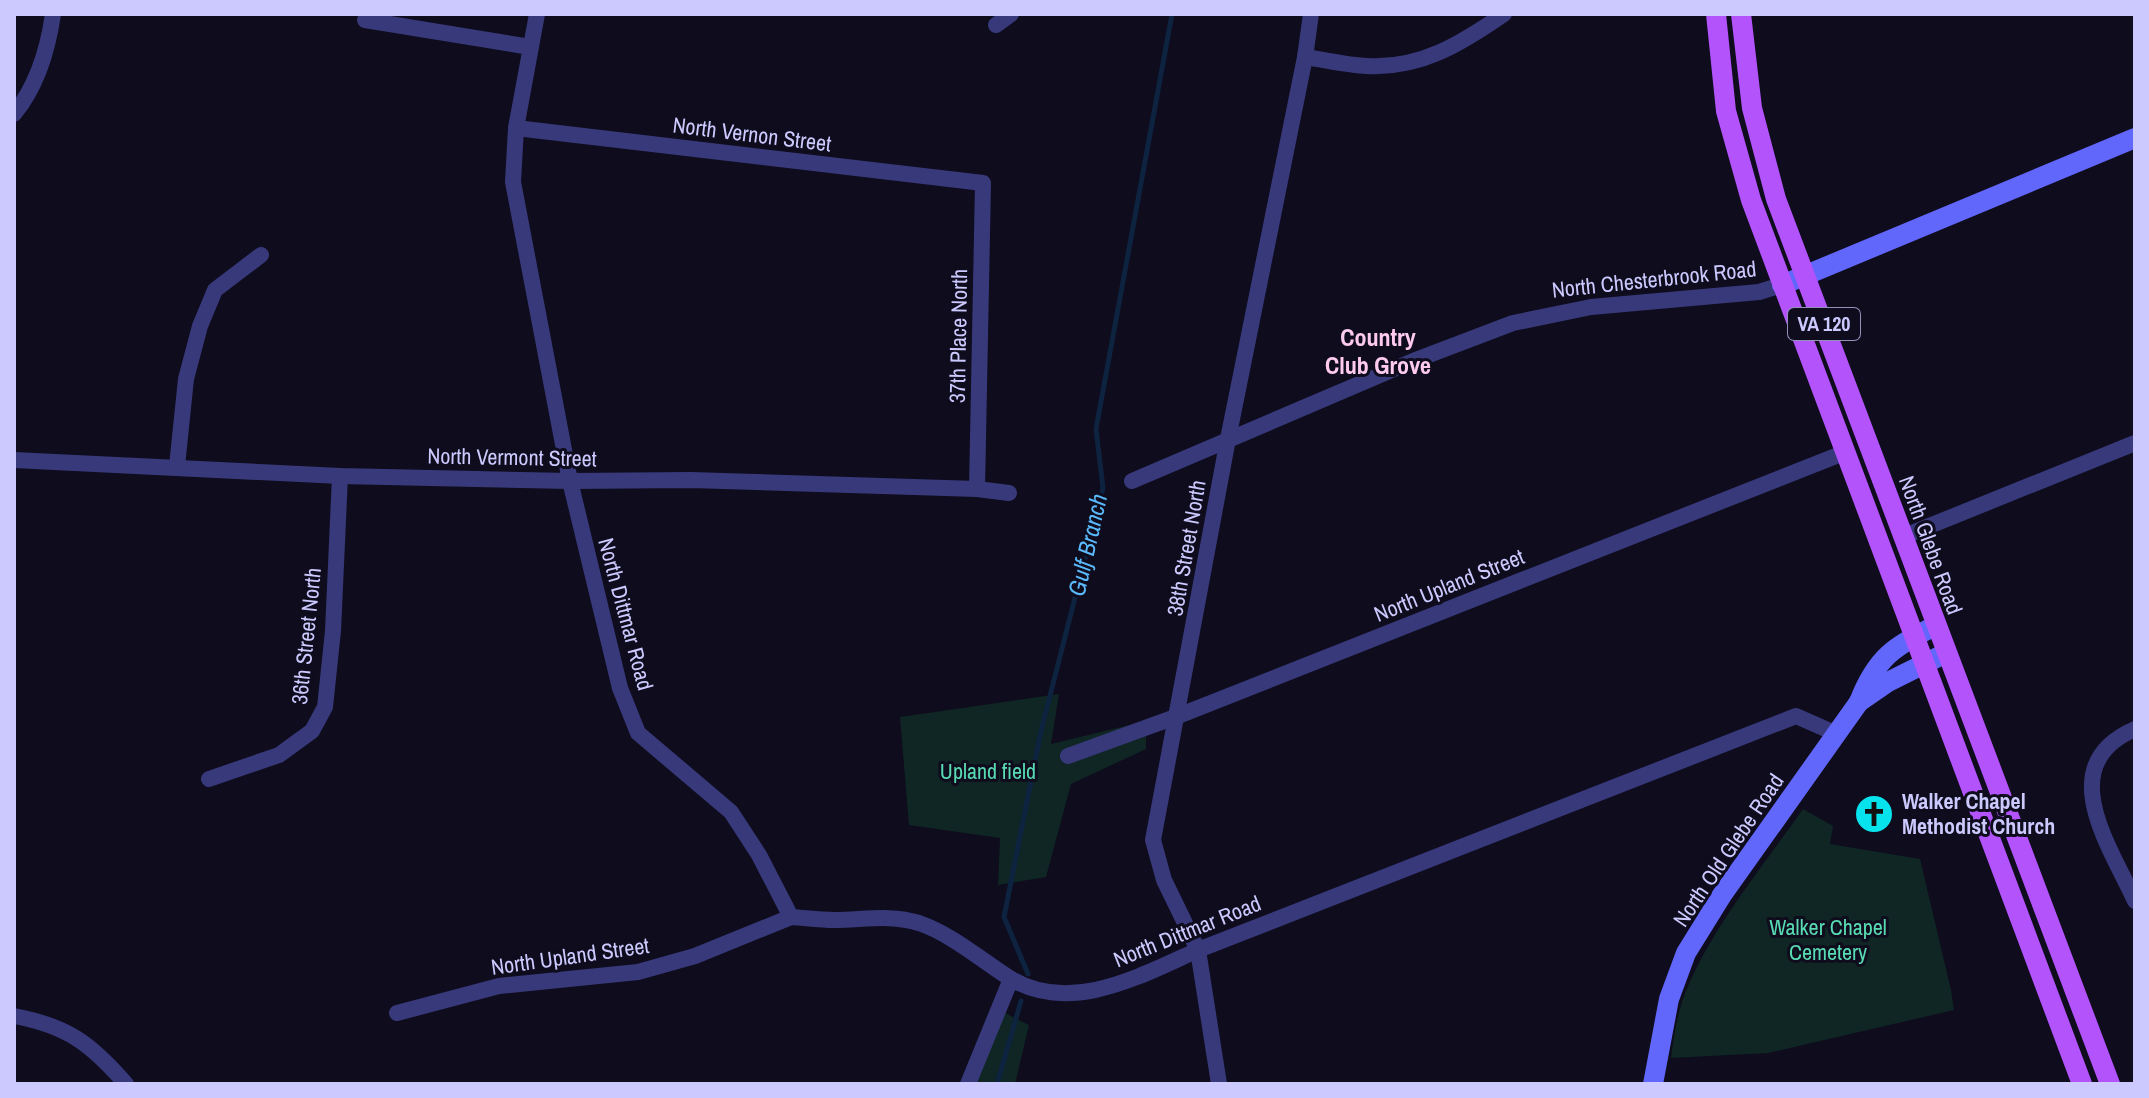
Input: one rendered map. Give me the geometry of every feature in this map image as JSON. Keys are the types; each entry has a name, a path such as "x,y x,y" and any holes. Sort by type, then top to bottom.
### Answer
{"main road":[{"name":"VA 120","path":"1716,14 1731,135 1751,200 2082,1084"},
{"name":"North Glebe Road","path":"1741,14 1746,74 1759,139 1779,209 2110,1084"}],"street":[{"path":"14,114 24,102 48,47 53,14"},
{"name":"North Dittmar Road","path":"537,14 516,128 513,182 570,481 620,688 638,733 731,812 759,855 791,917 835,920 879,916 920,924 1038,992 1077,994 1132,980 1198,950 1796,716 1837,734"},
{"path":"996,25 1011,14"},
{"name":"38th Street North","path":"1219,1084 1198,950 1164,880 1153,840 1311,14"},
{"path":"1305,57 1369,66 1419,60 1461,44 1504,14"},
{"path":"365,20 530,47"},
{"name":"North Vernon Street","path":"516,128 983,183"},
{"name":"North Chesterbrook Road","path":"1132,481 1426,355 1513,323 1567,310 1759,292 2135,138"},
{"name":"37th Place North","path":"977,489 983,183"},
{"path":"177,466 186,379 200,326 215,290 261,255"},
{"path":"1902,537 2135,443"},
{"name":"North Upland Street","path":"1068,756 1178,716 1846,452"},
{"name":"North Vermont Street","path":"14,460 340,476 691,480 977,489 1009,493"},
{"name":"36th Street North","path":"209,779 279,755 312,731 325,707 333,631 340,476"},
{"name":"North Old Glebe Road","path":"1653,1084 1669,999 1686,953 1722,895 1859,702 1868,678 1880,661 1894,648 1935,626"},
{"name":"North Old Glebe Road","path":"1859,702 1888,682 1946,653"},
{"path":"2135,729 2123,734 2108,748 2096,767 2091,790 2098,824 2135,901"},
{"name":"North Upland Street","path":"397,1013 499,986 638,972 695,956 791,917"},
{"path":"968,1084 1011,979"},
{"path":"14,1016 64,1030 101,1054 126,1084"}],"green space":[{"name":"Upland field","path":"1059,694 1051,744 1146,721 1146,749 1071,784 1046,877 998,885 1000,838 909,825 900,717"},
{"name":"Walker Chapel Cemetery","path":"1803,809 1833,826 1830,844 1920,859 1954,1010 1768,1053 1671,1058 1682,1004 1699,962 1741,895"},
{"path":"999,1010 1029,1025 1015,1084 968,1084"}],"waterway":[{"name":"Gulf Branch","path":"1028,974 1004,917 1041,731 1103,488 1096,429 1172,14"},
{"name":"Gulf Branch","path":"997,1084 1021,1001"}],"place":[{"name":"Walker Chapel Methodist Church","path":"1874,814"}],"district":[{"name":"Country Club Grove","path":"1378,352"}]}
